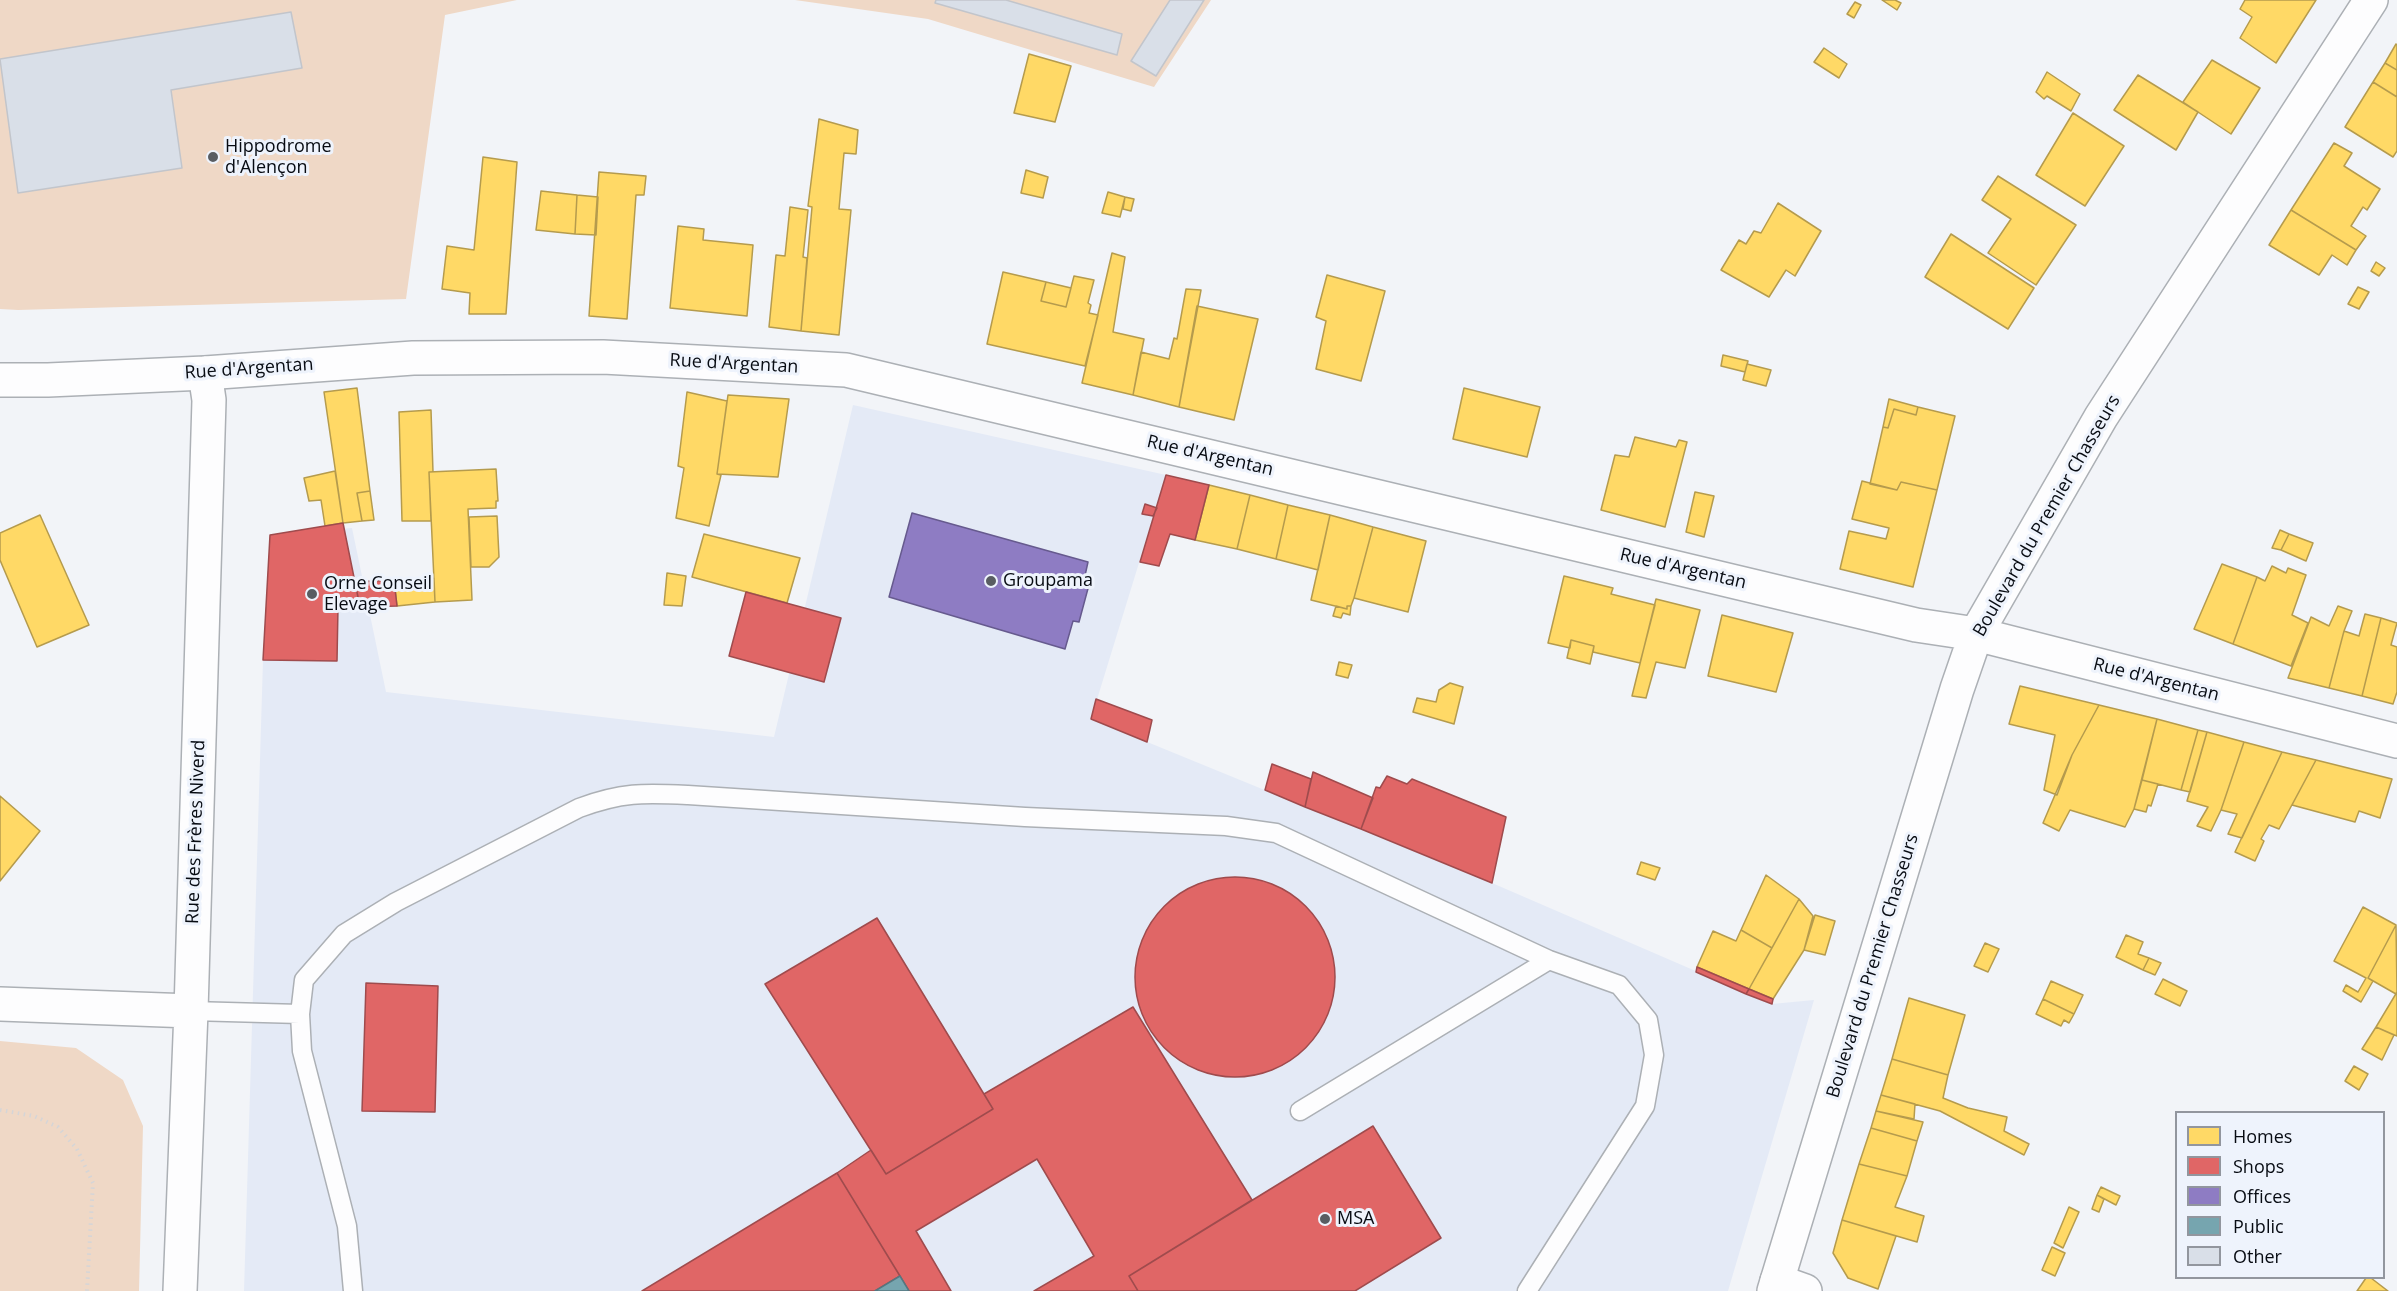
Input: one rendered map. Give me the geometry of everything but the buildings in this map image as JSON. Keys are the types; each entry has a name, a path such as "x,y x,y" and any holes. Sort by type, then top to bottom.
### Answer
{"main road":[{"name":"Boulevard du Premier Chasseurs","path":"1785,1288 1954,700 1976,634 2102,417 2371,0"},
{"name":"Rue d'Argentan","path":"0,380 205,373 413,358 603,357 846,370 1904,622 1976,634 2397,741"},
{"name":"Rue des Frères Niverd","path":"180,1291 191,1011 209,400 205,373"},
{"path":"0,1004 191,1011"}],"lane":[{"path":"353,1291 347,1226 302,1051 300,1014 304,980 344,934 396,902 579,808 608,797 638,793 1025,817 1226,826 1276,833 1550,960 1619,985 1648,1020 1654,1055 1645,1106 1527,1291"},
{"path":"1300,1111 1550,960"},
{"path":"191,1011 300,1014"}],"path":[{"path":"0,1110 34,1116 58,1127 77,1149 93,1183 87,1291"}],"shaded area":[{"name":"Hippodrome d'Alençon","path":"0,0 517,0 445,15 406,299 18,310 0,309"},
{"path":"795,0 1211,0 1154,87 928,19"},
{"path":"853,405 1166,475 1091,719 1492,883 1772,1004 1814,1000 1728,1291 244,1291 263,660 270,535 352,528 386,692 774,737"},
{"path":"0,1041 76,1048 123,1080 143,1126 139,1291 0,1291"}],"place":[{"name":"Hippodrome d'Alençon","path":"213,157"},
{"name":"Groupama","path":"991,581"},
{"name":"Orne Conseil Elevage","path":"312,594"},
{"name":"MSA","path":"1325,1219"}]}
